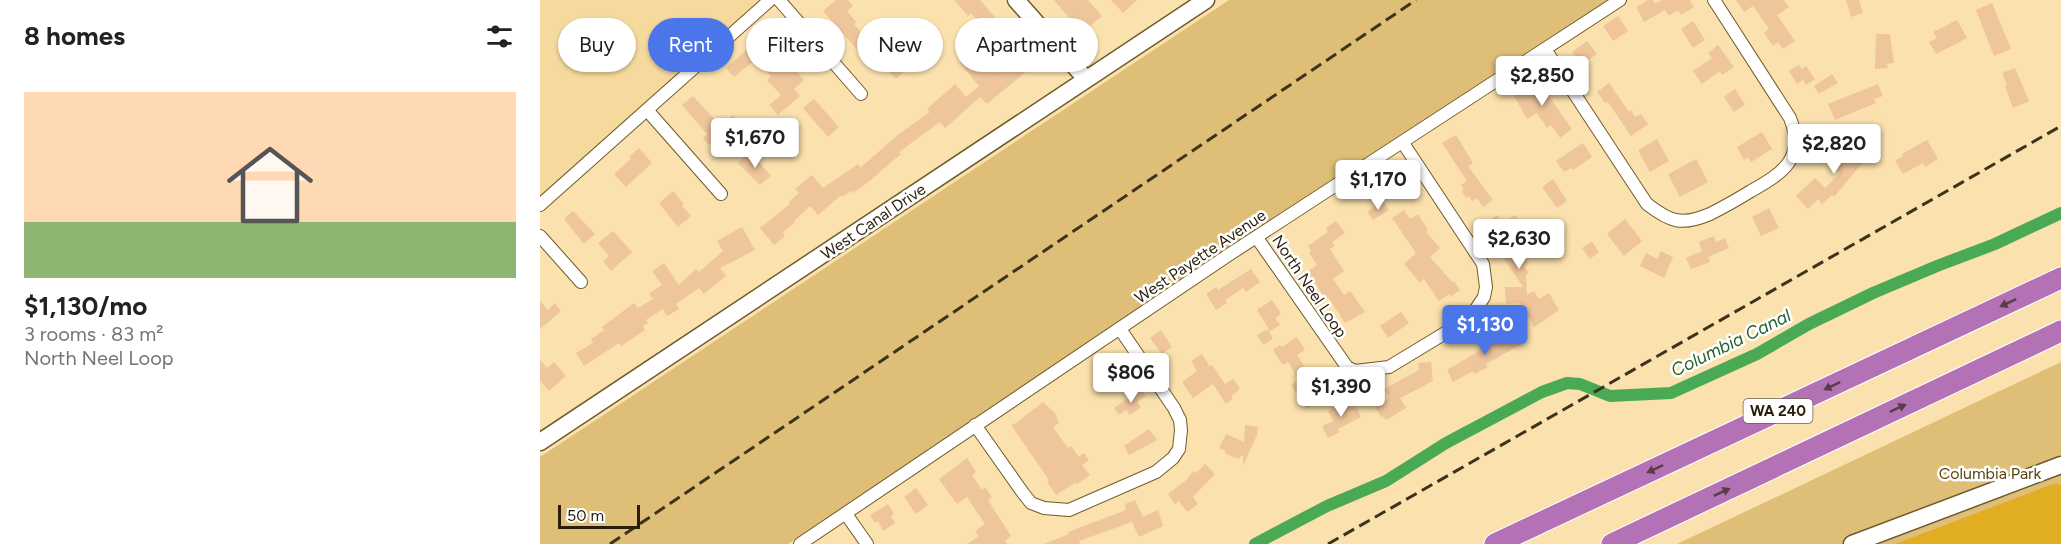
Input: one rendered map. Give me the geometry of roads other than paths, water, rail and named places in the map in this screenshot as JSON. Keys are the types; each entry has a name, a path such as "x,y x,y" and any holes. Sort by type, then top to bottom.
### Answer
{"highway":[{"name":"WA 240","path":"1495,544 2061,278"},
{"name":"WA 240","path":"1612,544 2061,331"}],"street":[{"path":"540,205 770,0"},
{"path":"779,0 861,94"},
{"path":"1016,0 1086,80"},
{"name":"West Canal Drive","path":"540,442 1206,0"},
{"name":"West Payette Avenue","path":"800,544 975,425 1620,0"},
{"path":"1545,49 1647,204 1667,218 1681,221 1699,219 1779,175 1791,159 1796,144 1790,118 1714,0"},
{"path":"646,110 721,194"},
{"name":"North Neel Loop","path":"1257,238 1347,367 1355,370 1389,367 1464,322 1470,318 1484,297 1486,287 1483,264 1403,143"},
{"path":"540,236 581,282"},
{"path":"975,425 1023,494 1031,503 1044,508 1069,510 1156,472 1173,458 1179,449 1180,420 1120,329"},
{"path":"1852,544 2061,465"},
{"path":"846,514 867,544"}],"waterway":[{"name":"Columbia Canal","path":"1255,544 1327,506 1386,481 1446,443 1542,392 1567,383 1580,384 1610,396 1671,393 1757,354 1809,324 1873,293 1995,244 2061,213"}],"railway":[{"path":"610,544 1416,0"},
{"path":"1328,544 2061,126"}],"park label":[{"name":"Columbia Park","path":"1990,473"}]}
